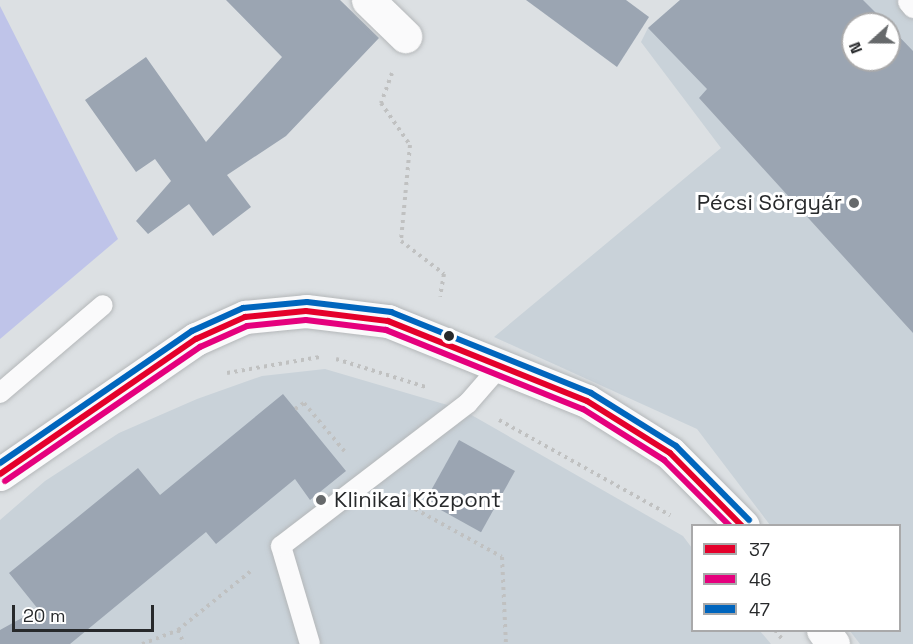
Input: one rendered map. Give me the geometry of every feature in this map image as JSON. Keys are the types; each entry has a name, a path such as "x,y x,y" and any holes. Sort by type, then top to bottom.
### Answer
{"street":[{"path":"368,0 405,36"},
{"path":"6,469 196,339 245,317 272,312 348,314 433,336 587,401 670,453 742,524"}],"lane":[{"path":"0,393 103,305"},
{"path":"310,644 281,546 365,477 393,462 468,403 502,364"}],"path":[{"path":"405,36 381,103 410,145 401,242 444,274 433,336"},
{"path":"218,376 262,363 326,357 468,403 676,519"},
{"path":"295,409 304,403 365,477"},
{"path":"393,462 415,509 502,557 506,644"},
{"path":"142,644 178,630 281,546"},
{"path":"178,630 184,644"}],"shaded area":[{"name":"Pécsi Sörgyár","path":"680,0 913,0 913,644 860,644 851,632 901,632 901,524 769,524 697,429 494,337 721,148 641,42 648,28"},
{"path":"0,6 118,239 0,339"},
{"name":"Klinikai Központ","path":"325,369 461,409 683,536 691,547 691,632 761,632 771,644 0,644 0,520 45,481 119,433 197,399 262,376"}],"building":[{"path":"226,0 340,0 379,38 286,136 227,175 251,207 213,236 189,204 148,234 136,221 171,181 155,159 136,172 85,100 146,57 206,142 282,57"},
{"path":"526,0 626,0 649,17 617,67"},
{"name":"Pécsi Sörgyár","path":"680,0 863,0 875,12 841,12 841,72 901,72 901,38 913,51 913,333 699,98 707,89 648,28"},
{"path":"283,394 346,471 310,500 295,479 216,544 206,532 70,644 0,644 0,630 38,609 9,573 138,468 160,495"},
{"path":"459,440 515,471 481,532 425,501"}],"transit line":[{"name":"47","path":"0,463 192,331 243,308 307,302 391,312 591,393 676,446 749,520"},
{"name":"37","path":"0,474 196,339 245,317 306,311 388,321 587,401 670,453 740,524"},
{"name":"46","path":"5,481 200,347 247,326 306,320 386,330 583,409 664,460 728,524"}],"place":[{"name":"Pécsi Sörgyár","path":"854,203"},
{"name":"Klinikai Központ","path":"321,500"}]}
